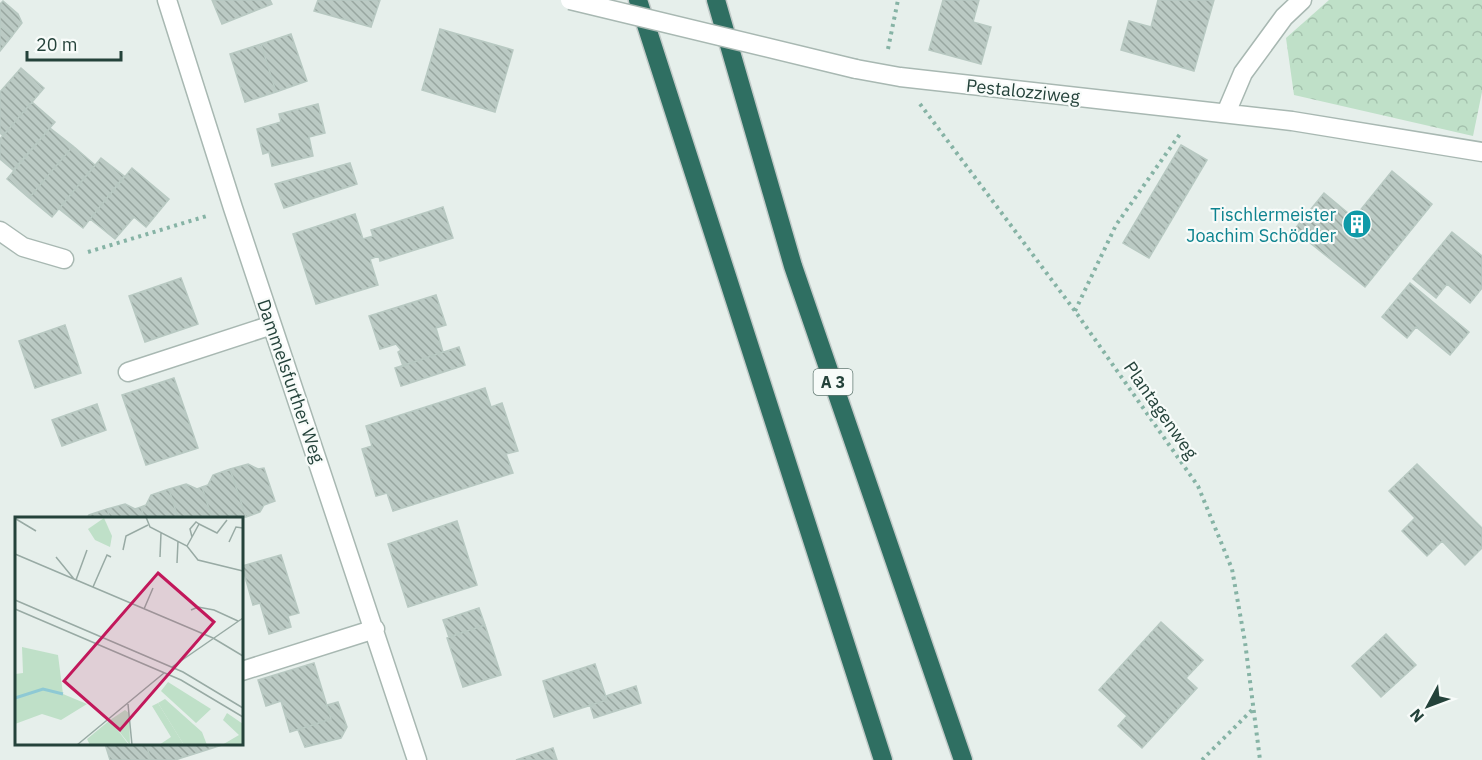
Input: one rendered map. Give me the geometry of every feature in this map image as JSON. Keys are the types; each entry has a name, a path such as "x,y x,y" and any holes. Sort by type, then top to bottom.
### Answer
{"highway":[{"path":"638,0 883,760"},
{"name":"A 3","path":"716,0 793,266 963,760"}],"street":[{"name":"Dammelsfurther Weg","path":"167,0 233,208 417,760"},
{"name":"Pestalozziweg","path":"570,0 856,69 891,75 1292,121 1482,152"},
{"path":"1226,113 1243,73 1284,18 1302,0"},
{"path":"0,231 23,247 64,259"},
{"path":"128,372 272,325"},
{"path":"243,671 375,629"}],"path":[{"path":"891,75 898,0"},
{"name":"Plantagenweg","path":"891,75 1075,311 1198,486 1232,569 1260,760"},
{"path":"1075,311 1116,225 1196,110"},
{"path":"64,259 233,208"},
{"path":"1202,760 1254,708"}],"green space":[{"path":"1329,0 1482,0 1482,92 1473,136 1294,95 1286,38"}],"building":[{"path":"212,0 270,0 272,4 222,24"},
{"path":"318,0 380,0 371,27 314,11"},
{"path":"943,0 979,0 973,22 991,27 981,64 929,50"},
{"path":"1158,0 1214,0 1194,71 1121,50 1129,21 1151,27"},
{"path":"3,1 18,14 22,23 12,36 0,26 0,4"},
{"path":"0,26 12,36 0,51"},
{"path":"440,29 513,50 495,112 422,90"},
{"path":"291,34 307,81 276,92 261,44"},
{"path":"261,44 276,92 245,102 230,54"},
{"path":"21,68 44,88 3,136 0,133 0,92"},
{"path":"32,102 55,122 13,170 0,159 0,139"},
{"path":"318,104 325,133 309,137 313,156 272,166 269,152 263,154 257,129 281,122 279,114"},
{"path":"50,128 73,146 29,198 7,179"},
{"path":"1181,145 1207,160 1149,258 1123,243"},
{"path":"73,146 95,165 52,217 29,198"},
{"path":"101,158 124,176 83,228 59,209"},
{"path":"350,163 357,184 284,208 275,184"},
{"path":"132,168 169,199 146,227 134,217 115,239 90,219"},
{"name":"Tischlermeister Joachim Schödder","path":"1392,171 1432,204 1365,287 1294,230 1324,193 1354,218"},
{"path":"443,207 453,238 380,261 379,256 370,259 378,285 316,304 293,234 355,214 363,239 373,236 371,230"},
{"path":"1452,232 1482,256 1482,288 1470,303 1447,284 1436,298 1413,279"},
{"path":"181,278 198,324 145,342 129,296"},
{"path":"1410,283 1469,332 1450,355 1416,327 1407,338 1382,317"},
{"path":"436,295 446,325 436,328 443,352 403,366 398,352 401,350 396,344 380,349 369,316"},
{"path":"65,325 81,373 35,388 19,341"},
{"path":"459,347 465,365 401,386 395,368"},
{"path":"174,378 198,448 146,465 122,395"},
{"path":"485,388 491,407 502,403 518,451 506,454 513,473 393,511 387,493 376,496 362,449 372,446 366,426"},
{"path":"97,404 106,430 62,446 52,420"},
{"path":"248,464 258,469 264,468 275,501 264,505 260,512 246,517 230,469"},
{"path":"1417,464 1482,528 1482,548 1465,565 1442,541 1427,556 1402,531 1415,518 1389,491"},
{"path":"230,469 246,517 212,517 202,487 208,485 213,475"},
{"path":"186,484 197,489 202,487 212,517 178,517 169,489"},
{"path":"169,489 178,517 144,517 141,507 146,505 151,495"},
{"path":"125,504 135,509 141,507 144,517 110,517 107,509"},
{"path":"107,509 110,517 88,517"},
{"path":"457,521 477,585 408,607 388,544"},
{"path":"281,555 299,613 288,616 291,627 269,634 260,603 253,605 243,566"},
{"path":"479,608 485,625 449,637 443,620"},
{"path":"1161,622 1203,660 1186,678 1197,688 1142,748 1118,726 1127,716 1099,690"},
{"path":"485,625 501,675 463,687 447,638"},
{"path":"1386,634 1416,665 1381,697 1352,666"},
{"path":"314,663 331,719 290,732 281,701 266,706 258,680"},
{"path":"595,664 607,700 554,717 543,681"},
{"path":"636,686 641,703 594,718 590,705 607,700 606,696"},
{"path":"338,702 347,727 341,738 305,747 298,730 331,719 327,705"},
{"path":"105,745 146,745 151,760 110,760"},
{"path":"146,745 194,745 197,753 175,760 151,760"},
{"path":"194,745 222,745 197,753"},
{"path":"553,748 557,760 516,760"}],"place":[{"name":"Tischlermeister Joachim Schödder","path":"1357,224"}]}
